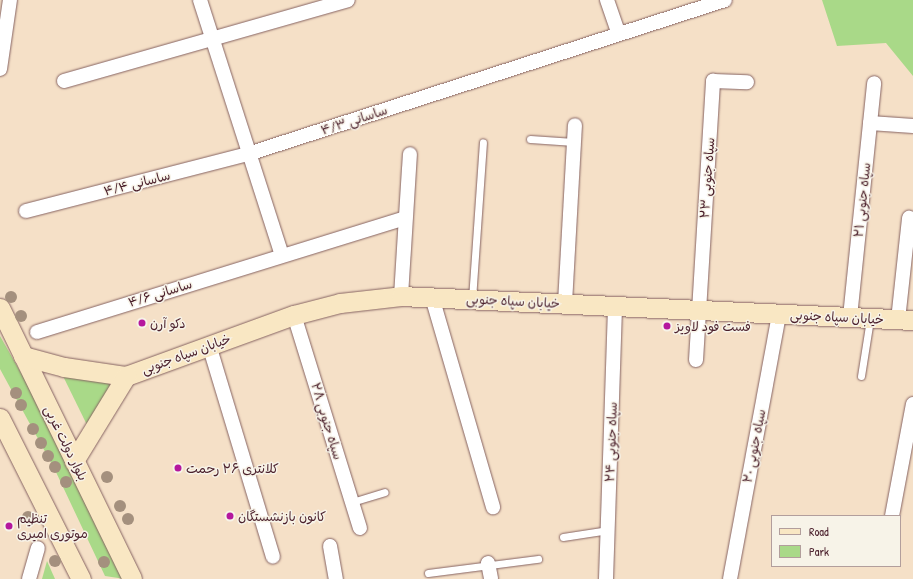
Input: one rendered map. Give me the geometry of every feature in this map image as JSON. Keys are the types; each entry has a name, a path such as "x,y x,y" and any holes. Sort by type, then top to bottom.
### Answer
{"street":[{"path":"0,69 10,0"},
{"path":"200,0 248,154 282,255"},
{"path":"64,81 213,40 348,0"},
{"path":"607,0 619,34"},
{"name":"۴/۳ ساسانی","path":"248,154 725,0"},
{"name":"۲۳ سپاه جنوبی","path":"698,309 713,81 747,82"},
{"name":"۲۱ سپاه جنوبی","path":"850,317 874,83"},
{"path":"870,123 913,126"},
{"path":"565,303 575,125"},
{"name":"۴/۴ ساسانی","path":"26,211 248,154"},
{"path":"400,296 404,218 410,154"},
{"name":"۴/۶ ساسانی","path":"38,332 404,218"},
{"path":"906,320 909,218"},
{"name":"خیابان سپاه جنوبی","path":"126,376 294,315 340,303 400,296 906,320"},
{"path":"432,297 493,507"},
{"name":"۲۴ سپاه جنوبی","path":"606,579 615,306"},
{"name":"بلوار دولت غربی","path":"0,308 132,579"},
{"path":"696,360 698,309"},
{"name":"۲۰ سپاه جنوبی","path":"730,579 779,314"},
{"name":"۲۸ سپاه جنوبی","path":"294,315 360,528"},
{"path":"209,345 273,557"},
{"path":"23,356 64,367 126,376 74,460"},
{"path":"892,515 913,404"},
{"path":"0,418 81,579"},
{"path":"330,546 336,579"},
{"path":"30,579 38,548"},
{"path":"488,563 491,579"}],"lane":[{"path":"530,139 574,142"},
{"path":"472,299 482,142"},
{"path":"861,376 870,318"},
{"path":"352,502 385,492"},
{"path":"563,537 608,530"},
{"path":"428,573 488,563 538,559"}],"green space":[{"path":"822,0 913,0 913,76 886,43 837,46"},
{"path":"0,336 33,394 125,579 105,576 55,470 0,369"},
{"path":"61,372 115,379 88,427"},
{"path":"47,561 55,579 42,579"}],"place":[{"name":"دکو آرن","path":"142,323"},
{"name":"فست فود لاویز","path":"667,326"},
{"name":"کلانتری ۲۶ رحمت","path":"178,468"},
{"name":"کانون بازنشستگان","path":"230,516"},
{"name":"تنظیم موتوری امیری","path":"9,526"}]}
